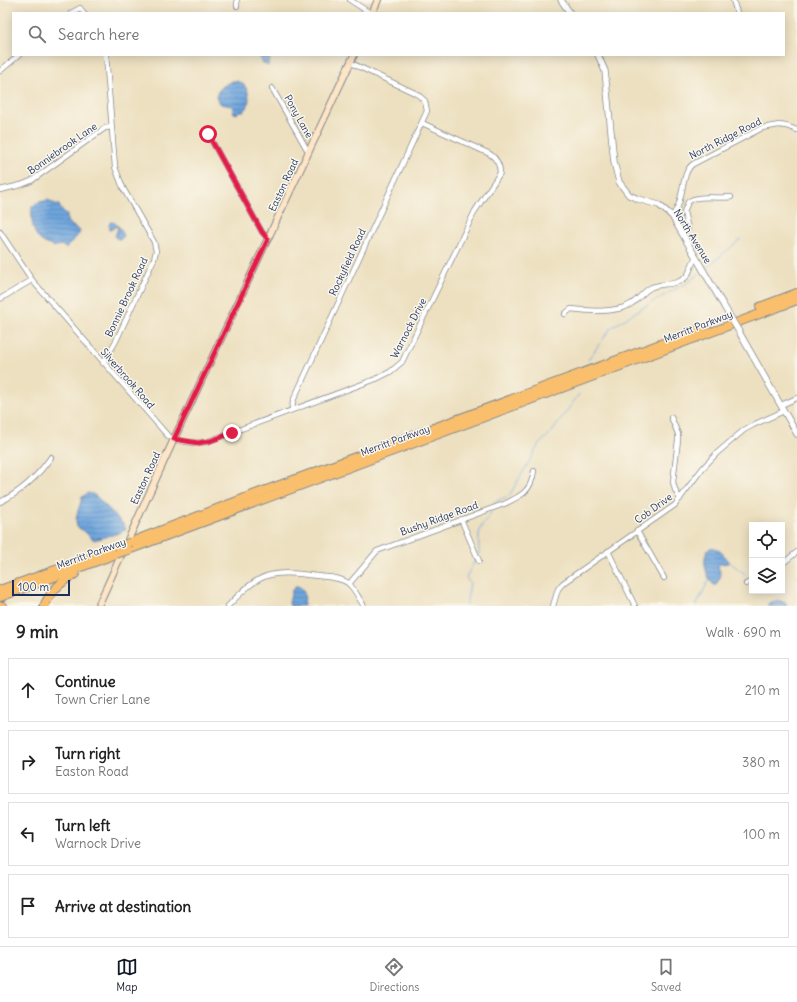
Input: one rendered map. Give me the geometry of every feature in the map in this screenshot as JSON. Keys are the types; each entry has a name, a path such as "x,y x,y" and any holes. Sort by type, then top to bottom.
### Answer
{"highway":[{"name":"Merritt Parkway","path":"0,598 117,550 132,542 253,495 797,293"},
{"name":"Merritt Parkway","path":"0,590 117,550 128,550 797,300"},
{"path":"44,606 52,592 63,580 117,550"}],"main road":[{"path":"372,12 378,0"},
{"name":"Easton Road","path":"98,606 174,439 354,56"}],"street":[{"path":"237,0 237,6"},
{"path":"350,0 369,12"},
{"path":"561,0 569,12"},
{"path":"733,0 737,12"},
{"path":"73,12 80,8 83,12"},
{"path":"0,71 18,56"},
{"name":"Bonnie Brook Road","path":"103,363 116,341 154,259 156,251 154,242 117,176 113,154 106,56"},
{"name":"North Avenue","path":"598,56 605,71 614,162 619,182 630,195 638,199 657,204 664,208 672,216 797,434"},
{"name":"Rockyfield Road","path":"292,410 293,401 303,378 427,109 426,103 414,92 351,63"},
{"name":"Pony Lane","path":"272,88 309,153"},
{"name":"Warnock Drive","path":"174,439 193,443 206,442 383,376 400,365 476,211 500,173 498,162 490,154 422,122"},
{"name":"North Ridge Road","path":"672,216 676,212 680,202 688,170 693,164 762,128 779,125 797,130"},
{"name":"Bonniebrook Lane","path":"0,190 31,181 105,128 111,127"},
{"path":"209,135 262,232 268,239"},
{"path":"683,234 688,229 684,215 684,209 688,202 696,198 731,197"},
{"path":"0,232 32,280 0,299"},
{"path":"565,314 571,309 602,311 630,305 647,289 673,283 684,278 689,272 696,257"},
{"name":"Silverbrook Road","path":"32,280 159,427 168,436 174,439"},
{"path":"781,405 797,398"},
{"name":"Cob Drive","path":"553,606 558,589 563,583 670,509 680,499 702,469 734,438 751,426 784,411"},
{"path":"671,417 678,434 673,484 680,499"},
{"path":"0,502 16,494 26,486 51,457"},
{"name":"Bushy Ridge Road","path":"348,584 377,551 504,504 523,494 529,486 534,471"},
{"path":"461,519 479,561"},
{"path":"637,531 664,578"},
{"path":"608,551 635,606"},
{"path":"785,562 797,552"},
{"path":"228,606 252,583 274,573 291,572 340,580 348,584 364,606"}],"water":[{"path":"259,56 271,56 268,66 262,62"},
{"path":"233,81 238,81 245,86 249,99 247,108 244,111 239,111 237,114 234,113 232,106 221,104 216,98 222,87"},
{"path":"48,200 59,205 61,210 67,214 67,222 80,231 66,248 61,245 54,246 43,242 39,239 32,224 32,207 36,203"},
{"path":"111,222 115,223 120,228 124,236 121,239 115,237 118,227 116,226 110,229 109,224"},
{"path":"88,493 96,496 126,529 119,533 94,540 77,527 77,516 82,497"},
{"path":"710,548 715,548 718,550 729,561 728,563 720,564 718,566 721,575 716,585 714,585 711,581 705,567 705,556"},
{"path":"297,586 303,591 305,597 304,606 290,606 289,603 292,590"},
{"path":"778,600 786,603 787,606 767,606 771,602"}],"waterway":[{"path":"706,268 741,239"},
{"path":"588,360 611,328 637,311 690,281 701,272"},
{"path":"493,503 509,496 538,445 552,432 579,394"},
{"path":"479,555 480,529 492,510"},
{"path":"466,606 470,584 466,577 476,559"},
{"path":"728,561 745,574"},
{"path":"696,606 710,578"}],"route":[{"path":"208,134 262,232 268,239 174,439 198,443 210,441 232,433"}]}
